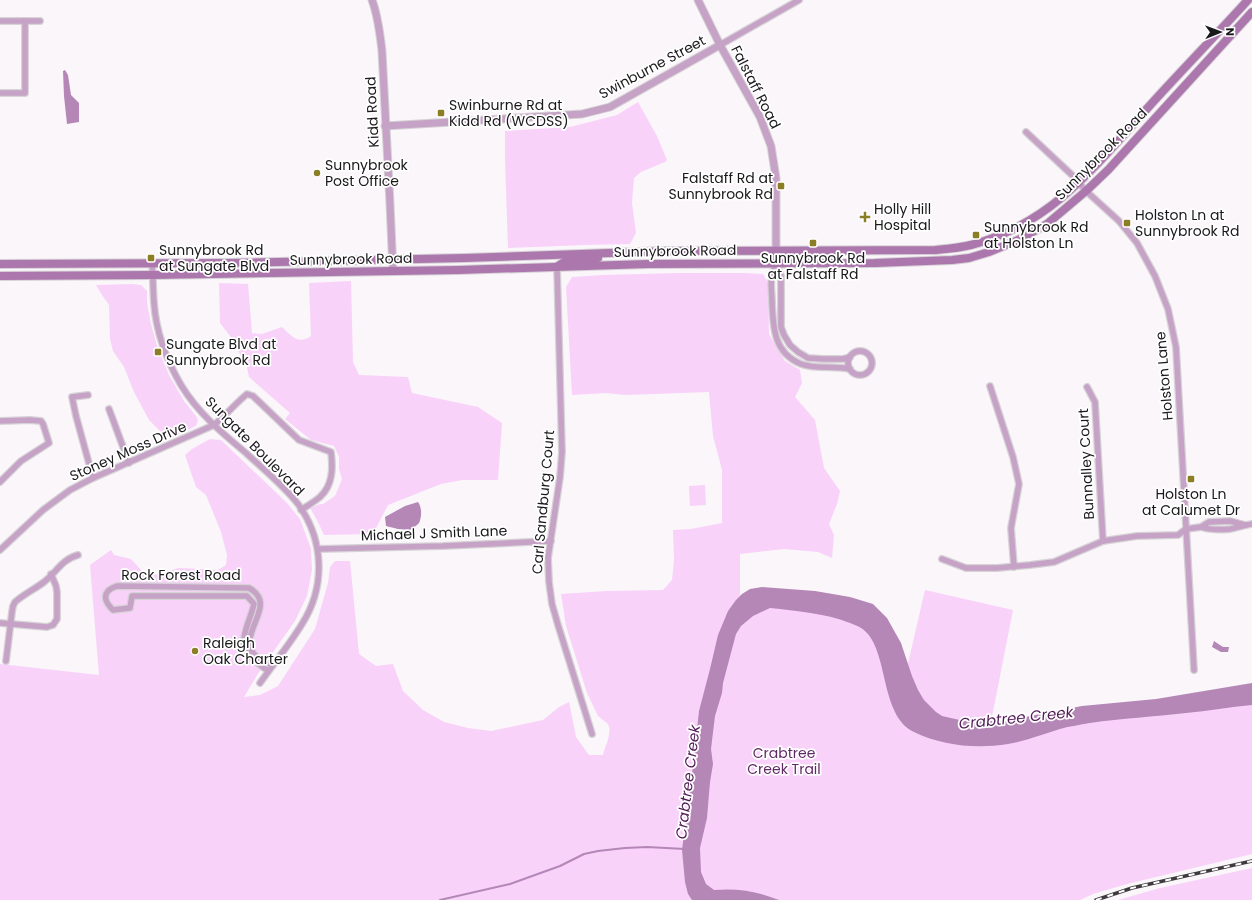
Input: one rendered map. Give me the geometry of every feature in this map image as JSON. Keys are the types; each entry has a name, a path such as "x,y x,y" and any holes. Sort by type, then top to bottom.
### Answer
{"main road":[{"name":"Sunnybrook Road","path":"0,264 227,263 667,251 935,250 970,246 1022,226 1055,204 1068,193 1248,0"},
{"name":"Sunnybrook Road","path":"0,276 393,271 648,264 914,262 969,258 989,252 1018,240 1048,224 1086,191 1108,170 1252,12"},
{"path":"1177,93 1175,87 1181,73"},
{"path":"557,267 566,261 603,258 614,253"}],"street":[{"name":"Kidd Road","path":"372,0 380,30 382,51 393,271"},
{"name":"Falstaff Road","path":"698,0 720,45 760,117 771,146 776,178 776,263 772,275 772,322 775,336 781,348 790,358 801,364 816,368 850,368 855,373 862,375 868,372 872,364 870,357 864,352 856,352 850,358 808,358 790,345 781,327 781,276 776,263"},
{"name":"Swinburne Street","path":"385,126 582,114 610,107 799,0"},
{"path":"0,21 40,21"},
{"path":"0,93 25,93 25,21"},
{"name":"Holston Lane","path":"1026,132 1119,221 1137,243 1155,276 1168,309 1176,345 1194,670"},
{"name":"Sungate Boulevard","path":"152,263 156,321 168,358 181,385 209,421 286,492 301,510 315,536 319,563 317,585 309,612 260,683"},
{"name":"Carl Sandburg Court","path":"557,267 562,452 560,478 548,558 549,582 552,604 592,734"},
{"path":"850,358 850,368"},
{"path":"990,386 1013,457 1019,484 1011,528 1014,567"},
{"name":"Bunnalley Court","path":"1087,387 1095,402 1103,541"},
{"name":"Stoney Moss Drive","path":"0,550 43,510 70,490 93,478 214,425 247,394 253,396 299,440 331,452 333,468 329,484 320,496 301,510"},
{"path":"88,395 72,397 93,478"},
{"path":"109,409 130,463"},
{"path":"0,421 41,421 48,443 21,462 0,482"},
{"path":"942,559 966,568 1014,567 1054,562 1103,541 1137,536 1178,535 1186,530 1201,527 1209,530 1230,529 1245,524 1252,524"},
{"name":"Michael J Smith Lane","path":"318,549 551,541"},
{"path":"6,661 10,624 15,602 45,582 51,574 71,557 78,555"},
{"path":"0,623 47,627 56,622 57,592 51,574"},
{"name":"Rock Forest Road","path":"268,671 247,654 244,645 244,637 254,604 247,596 132,596 130,608 113,610 107,604 106,597 108,591 117,586 249,588 256,592 260,600 260,611 254,623 250,638 251,650 256,656 272,665"}],"green space":[{"path":"638,102 657,136 667,160 641,172 634,178 632,203 636,233 630,244 508,248 505,131 570,127 617,115"},
{"name":"Crabtree Creek Trail","path":"679,273 763,274 768,283 769,334 785,361 800,370 802,383 795,397 815,420 824,468 840,491 837,504 829,524 834,535 832,558 818,552 784,549 740,554 740,602 857,602 903,685 925,590 1013,610 989,732 1252,695 1252,854 1127,884 1093,894 1080,900 0,900 0,664 99,675 90,565 111,550 114,555 131,559 142,571 154,575 179,568 218,570 226,565 227,555 221,532 206,495 196,487 185,455 192,449 210,439 221,440 287,503 300,519 311,549 312,570 307,596 295,621 259,672 244,697 260,695 278,686 315,629 328,583 330,567 335,561 350,561 359,654 376,666 393,664 403,691 423,710 444,722 468,728 491,731 543,720 559,707 569,702 576,737 589,755 603,755 610,730 608,724 598,716 587,693 566,626 561,594 663,590 672,580 674,560 673,530 691,529 722,523 722,470 713,436 709,392 626,395 606,393 572,395 566,287 572,277"},
{"path":"351,281 353,362 359,375 408,377 412,393 478,407 502,423 498,480 462,480 441,484 388,505 373,534 324,535 310,508 323,504 335,496 342,479 339,469 339,457 334,446 311,440 285,419 290,413 249,377 247,367 230,336 220,323 219,283 248,284 252,333 262,334 282,327 295,338 303,340 311,336 309,283"},
{"path":"96,285 141,285 147,291 147,303 157,346 169,375 184,401 198,420 196,426 175,436 166,437 149,420 134,392 124,367 113,351 110,339 109,305"},
{"path":"705,485 706,505 690,506 689,486"},
{"path":"1252,868 1252,900 1118,900 1160,888"}],"shaded area":[{"path":"65,70 68,75 71,95 79,103 79,122 67,124 63,71"},
{"path":"418,502 421,509 421,518 419,523 410,530 386,526 385,517 405,506"},
{"path":"762,587 815,591 850,597 873,604 887,618 901,643 912,676 924,700 942,716 964,721 1005,721 1082,706 1156,699 1252,683 1252,705 1090,723 1064,728 1008,744 972,746 948,743 925,737 914,732 903,723 895,711 889,696 876,649 870,637 861,628 854,624 820,615 770,608 753,616 741,626 736,634 715,716 711,749 713,764 707,818 700,848 701,872 706,884 714,890 731,889 747,891 763,894 779,900 692,900 688,894 685,882 682,850 699,711 718,635 728,611 742,594 750,589"},
{"path":"1214,641 1223,647 1229,647 1228,652 1221,652 1212,647"}],"waterway":[{"path":"440,900 510,884 560,866 584,854 598,851 647,847 685,849"}],"railway":[{"path":"1096,900 1132,888 1252,861"}],"place":[{"name":"Swinburne Rd at Kidd Rd (WCDSS)","path":"441,113"},
{"name":"Sunnybrook Post Office","path":"317,173"},
{"name":"Falstaff Rd at Sunnybrook Rd","path":"781,186"},
{"name":"Holly Hill Hospital","path":"865,217"},
{"name":"Holston Ln at Sunnybrook Rd","path":"1127,223"},
{"name":"Sunnybrook Rd at Holston Ln","path":"976,235"},
{"name":"Sunnybrook Rd at Falstaff Rd","path":"813,243"},
{"name":"Sunnybrook Rd at Sungate Blvd","path":"151,258"},
{"name":"Sungate Blvd at Sunnybrook Rd","path":"158,352"},
{"name":"Holston Ln at Calumet Dr","path":"1191,479"},
{"name":"Raleigh Oak Charter","path":"195,651"}],"water label":[{"name":"Crabtree Creek","path":"1016,718"},
{"name":"Crabtree Creek","path":"688,782"}]}
